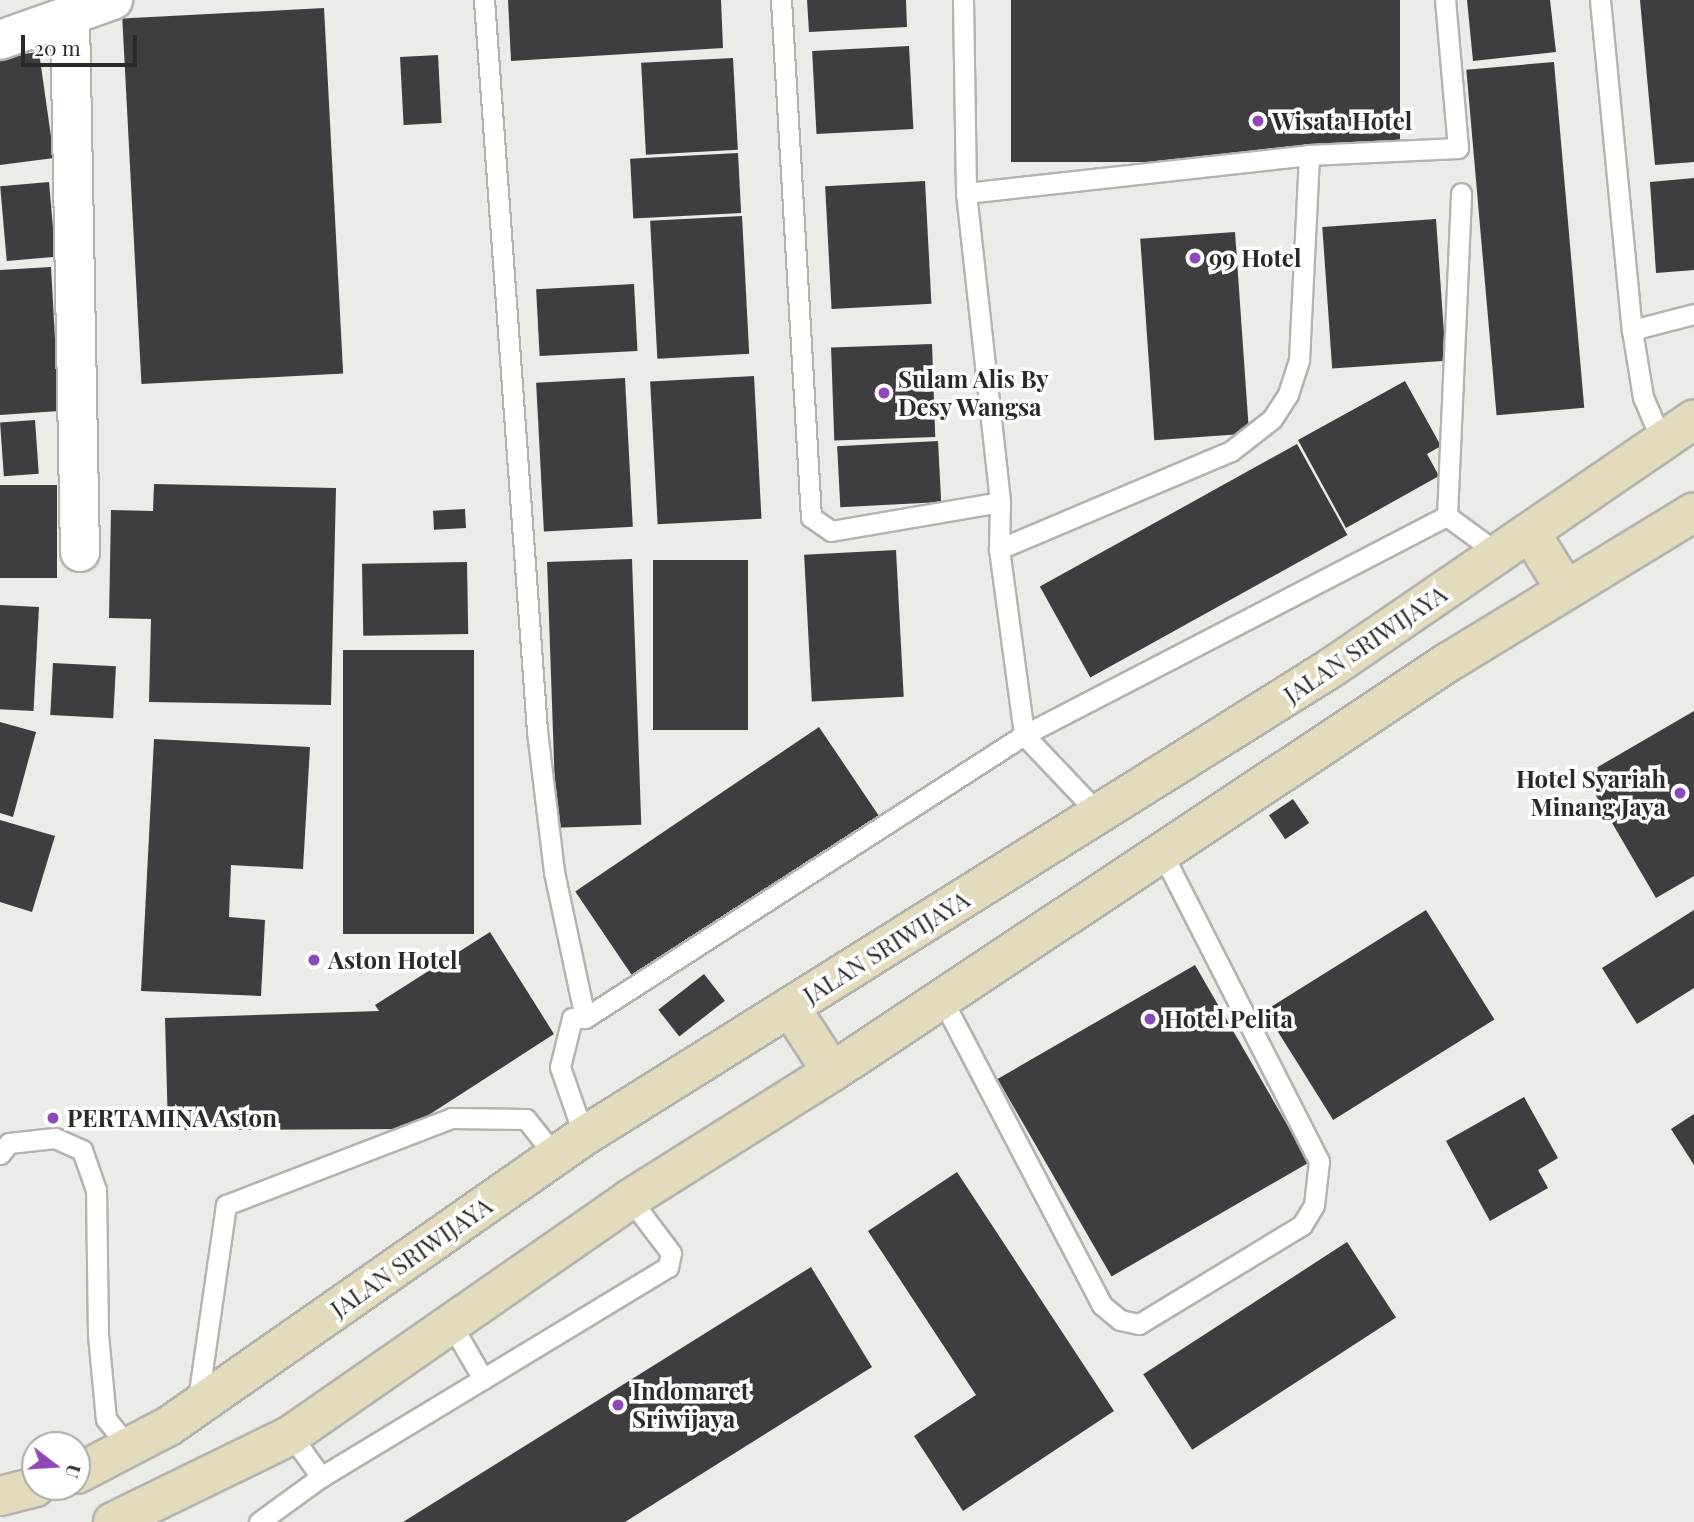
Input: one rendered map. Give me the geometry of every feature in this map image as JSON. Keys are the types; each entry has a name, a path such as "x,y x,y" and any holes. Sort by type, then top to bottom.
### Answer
{"main road":[{"name":"JALAN SRIWIJAYA","path":"91,1467 197,1407 569,1146 1331,668 1663,444 1694,419"},
{"path":"113,1522 291,1435 629,1199 832,1072 1161,851 1566,590 1694,512"},
{"path":"1531,534 1566,590"},
{"path":"790,1007 832,1072"},
{"path":"0,1496 21,1491"}],"street":[{"path":"0,40 70,18 113,0"},
{"path":"70,18 80,552"}],"lane":[{"path":"484,0 537,731 554,872 585,1018"},
{"path":"781,0 811,517 831,531 1000,502"},
{"path":"963,0 966,193 1000,502 999,549 1024,735 1098,814"},
{"path":"966,193 1309,155 1458,148 1445,0"},
{"path":"1600,0 1632,330 1643,397 1663,444"},
{"path":"999,549 1231,451 1272,419 1288,394 1299,360 1309,155"},
{"path":"1447,516 1461,193"},
{"path":"1632,330 1694,314"},
{"path":"569,1146 560,1068 572,1018 585,1018 1024,735 1447,516"},
{"path":"1447,516 1499,554"},
{"path":"942,999 1102,1305 1120,1320 1139,1324 1302,1225 1314,1205 1319,1161 1161,851"},
{"path":"197,1407 226,1205 451,1118 526,1119 569,1146"},
{"path":"0,1153 9,1143 55,1138 82,1150 96,1190 98,1335 106,1419 129,1447"},
{"path":"259,1522 321,1477 668,1268 671,1254 629,1199"},
{"path":"450,1322 483,1379"},
{"path":"291,1435 321,1477"}],"building":[{"path":"508,0 721,0 723,48 511,61"},
{"path":"807,0 906,0 907,27 809,32"},
{"path":"1011,0 1400,0 1400,162 1011,162"},
{"path":"1467,0 1550,0 1556,52 1473,61"},
{"path":"1640,0 1694,0 1694,162 1655,165"},
{"path":"324,8 343,373 141,384 122,19"},
{"path":"909,46 913,129 816,134 812,51"},
{"path":"39,52 54,158 0,165 0,57"},
{"path":"438,55 442,123 404,125 400,57"},
{"path":"733,58 738,150 646,155 641,63"},
{"path":"1554,62 1584,408 1497,415 1466,70"},
{"path":"738,153 741,213 633,219 630,159"},
{"path":"1694,178 1694,270 1656,273 1650,182"},
{"path":"925,181 931,304 832,309 825,186"},
{"path":"49,182 56,257 7,261 0,186"},
{"path":"742,216 749,354 657,359 650,221"},
{"path":"1436,219 1446,361 1332,369 1322,227"},
{"path":"1235,232 1249,434 1154,440 1140,239"},
{"path":"51,267 59,411 0,415 0,270"},
{"path":"634,284 638,351 540,356 536,289"},
{"name":"Sulam Alis By Desy Wangsa","path":"932,344 935,437 834,440 831,348"},
{"path":"754,376 761,519 658,524 650,381"},
{"path":"625,378 633,527 544,531 536,383"},
{"path":"1405,381 1441,446 1427,454 1439,476 1346,528 1298,440"},
{"path":"35,420 39,474 4,476 0,422"},
{"path":"938,441 941,502 840,507 837,446"},
{"path":"1297,444 1347,535 1090,677 1040,587"},
{"path":"154,484 336,488 331,705 149,702 151,619 109,618 111,510 153,511"},
{"path":"0,485 57,485 57,578 0,578"},
{"path":"465,509 466,528 434,530 433,511"},
{"path":"896,550 904,697 812,702 804,555"},
{"path":"632,559 641,825 556,828 547,562"},
{"path":"653,560 748,560 748,730 653,730"},
{"path":"467,562 468,634 363,636 362,564"},
{"path":"0,605 39,607 34,711 0,709"},
{"path":"343,650 474,650 474,934 343,934"},
{"path":"53,663 116,666 113,718 50,715"},
{"path":"1694,711 1694,876 1656,898 1584,775"},
{"path":"0,722 36,732 13,817 0,813"},
{"path":"819,727 879,816 635,980 575,891"},
{"path":"154,739 310,747 303,869 231,865 229,917 265,920 261,996 141,991"},
{"path":"1293,799 1309,823 1285,839 1269,815"},
{"path":"0,820 55,836 32,912 0,902"},
{"path":"1426,910 1494,1019 1333,1120 1265,1011"},
{"path":"1694,910 1694,988 1637,1024 1602,968"},
{"path":"490,932 554,1034 407,1129 168,1130 165,1018 379,1011 375,1005"},
{"path":"1195,965 1309,1162 1112,1276 998,1079"},
{"path":"704,974 725,1001 679,1037 658,1010"},
{"path":"1524,1097 1558,1158 1538,1170 1548,1188 1490,1221 1446,1141"},
{"path":"1694,1114 1694,1165 1671,1129"},
{"path":"957,1172 1114,1411 963,1511 914,1436 976,1395 868,1231"},
{"path":"1347,1242 1396,1317 1192,1450 1143,1374"},
{"path":"811,1267 872,1367 625,1522 403,1522"}],"place":[{"name":"Wisata Hotel","path":"1258,121"},
{"name":"99 Hotel","path":"1195,258"},
{"name":"Sulam Alis By Desy Wangsa","path":"884,393"},
{"name":"Hotel Syariah Minang Jaya","path":"1680,793"},
{"name":"Aston Hotel","path":"314,960"},
{"name":"Hotel Pelita","path":"1150,1019"},
{"name":"PERTAMINA Aston","path":"53,1118"},
{"name":"Indomaret Sriwijaya","path":"618,1405"}]}
